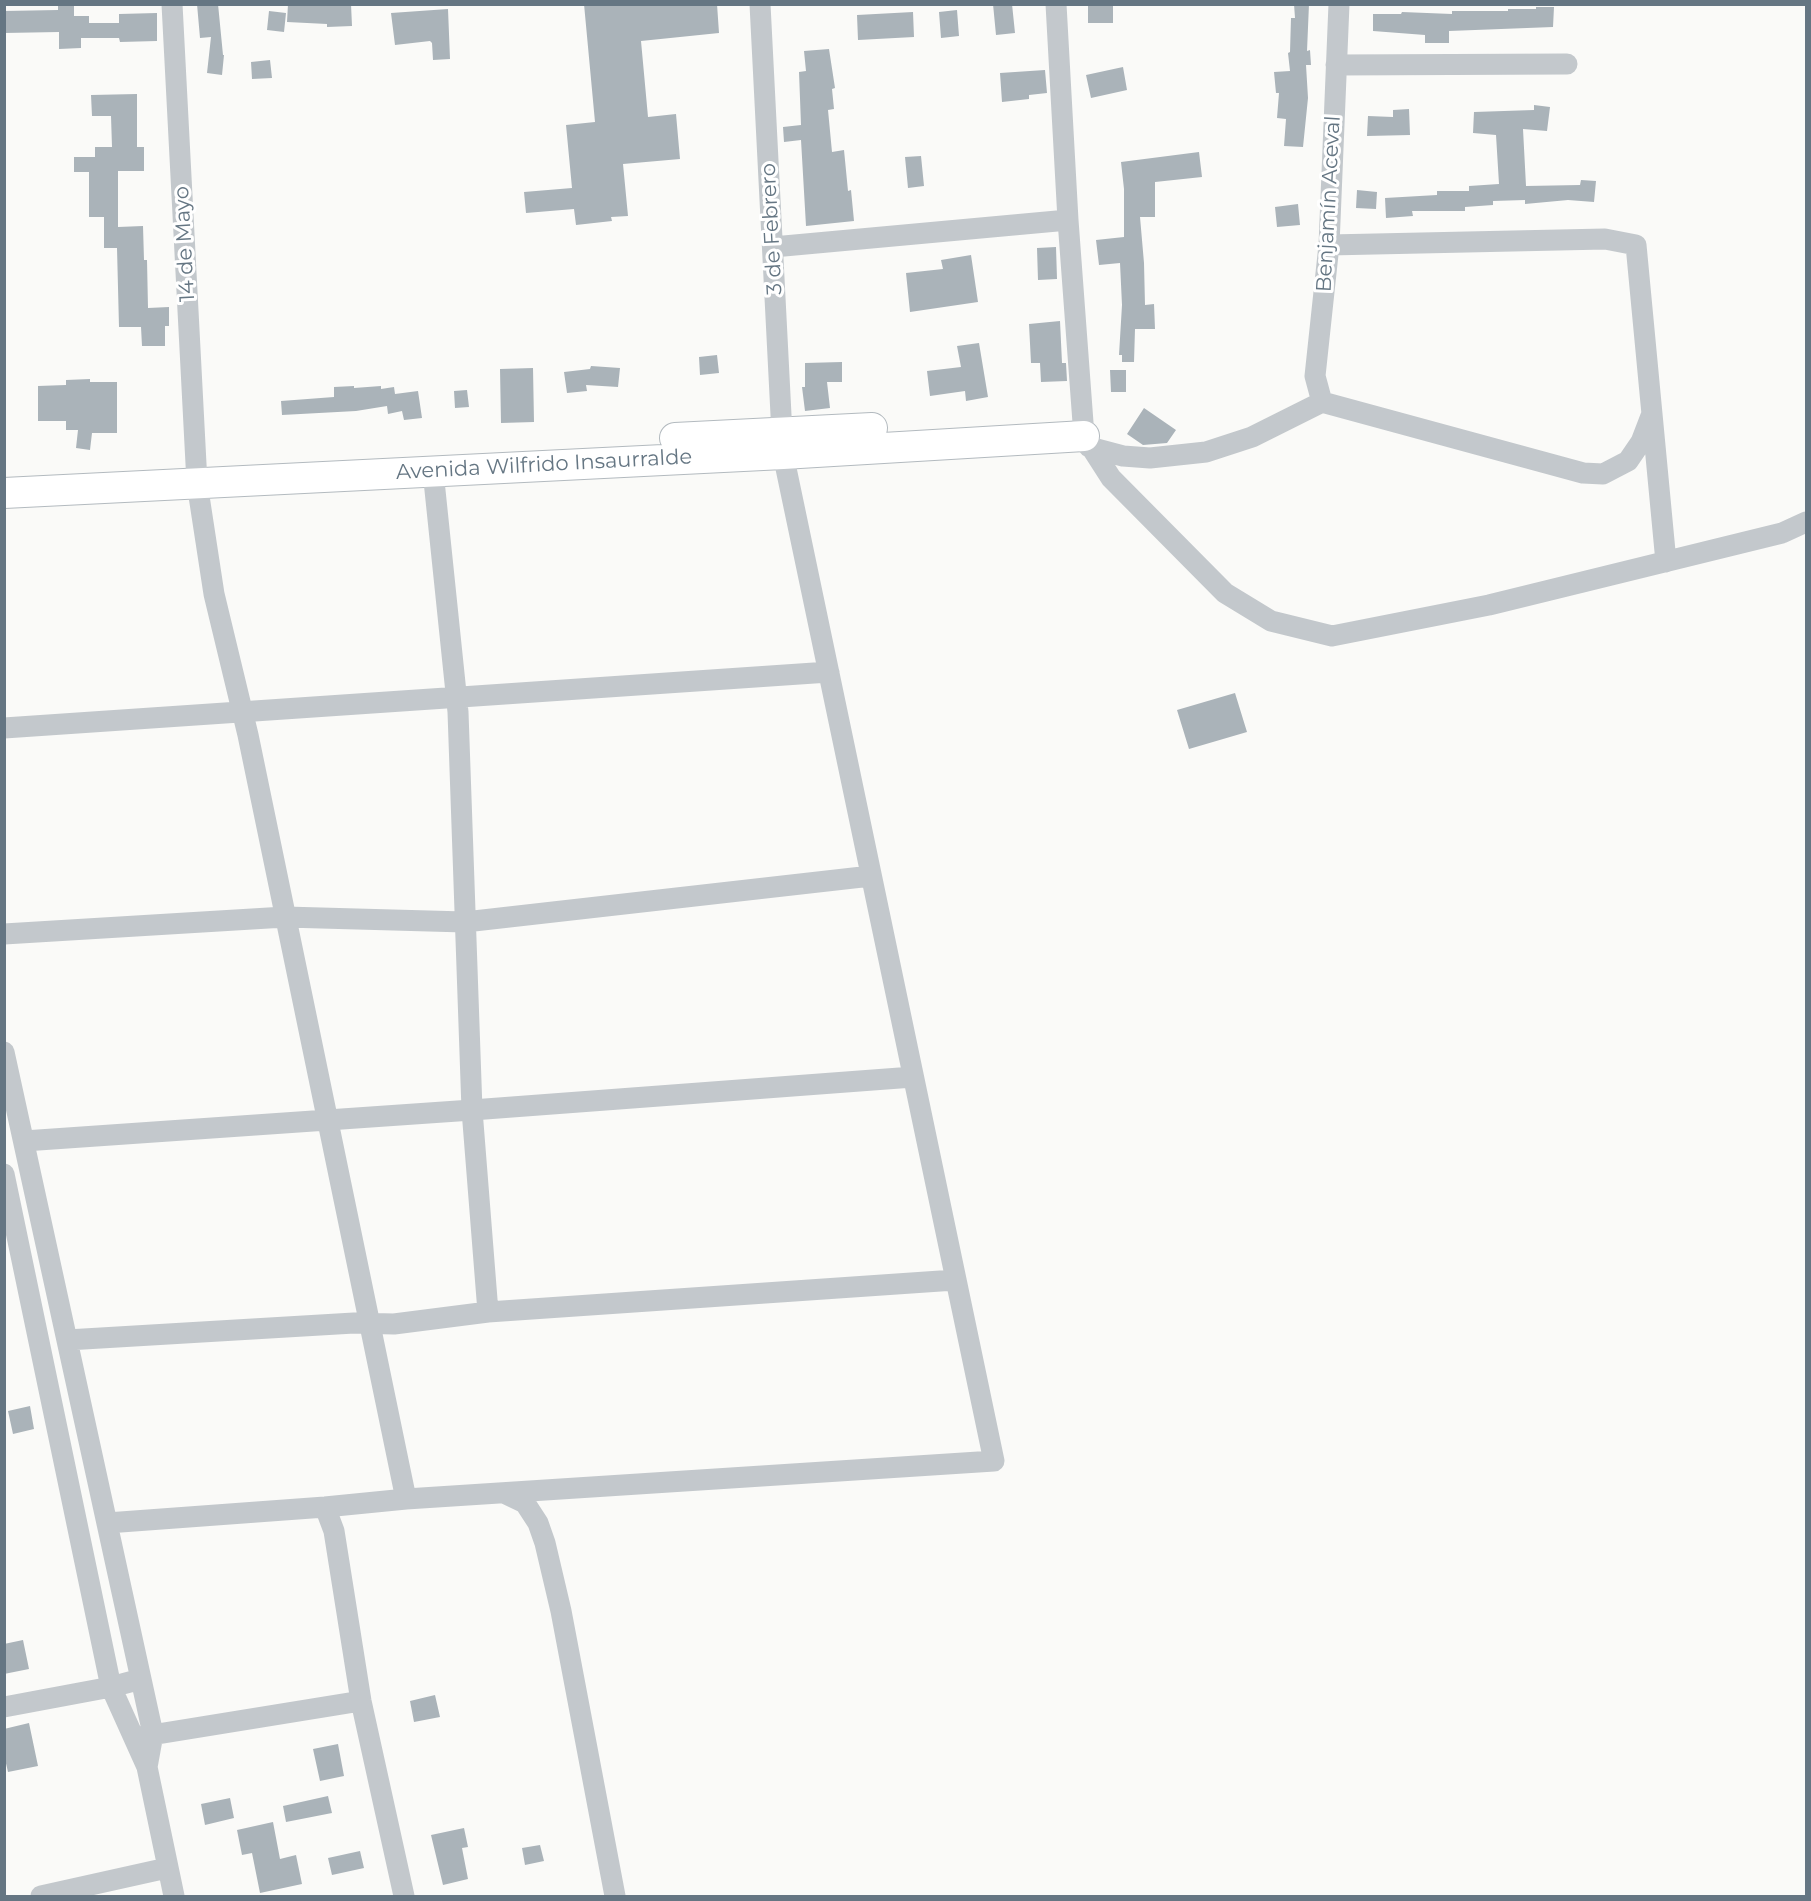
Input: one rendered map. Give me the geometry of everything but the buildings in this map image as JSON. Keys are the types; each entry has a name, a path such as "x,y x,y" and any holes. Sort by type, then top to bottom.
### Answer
{"street":[{"name":"14 de Mayo","path":"172,4 197,474 214,594 242,712 406,1499"},
{"name":"3 de Febrero","path":"504,1493 994,1461 783,443 760,4"},
{"path":"1056,4 1068,220 1085,434 1111,478 1225,593 1271,621 1332,636 1489,605 1782,533 1806,522"},
{"name":"Benjamín Aceval","path":"1322,402 1316,376 1329,245 1339,4"},
{"path":"1336,65 1568,64"},
{"path":"773,247 1068,220"},
{"path":"1329,245 1605,239 1636,244 1666,562"},
{"path":"1085,434 1123,456 1150,458 1206,452 1252,437 1322,402 1583,473 1603,474 1628,461 1641,442 1653,413"},
{"name":"Avenida Wilfrido Insaurralde","path":"4,493 197,474 783,443 1085,434"},
{"name":"Avenida Wilfrido Insaurralde","path":"4,474 433,471 783,443"},
{"path":"433,471 456,697 472,1110 488,1312"},
{"path":"4,728 829,672"},
{"path":"4,934 285,917 465,922 871,876"},
{"path":"4,1052 7,1078 24,1141 141,1679 143,1736 147,1767 174,1896"},
{"path":"24,1141 913,1077"},
{"path":"4,1174 111,1687 143,1736"},
{"path":"67,1340 394,1324 488,1312 956,1280"},
{"path":"107,1523 504,1493 525,1503 538,1523 545,1543 561,1611 615,1896"},
{"path":"325,1507 333,1531 361,1701 404,1896"},
{"path":"4,1707 111,1687 141,1679"},
{"path":"143,1736 361,1701"},
{"path":"41,1896 167,1868"}]}
